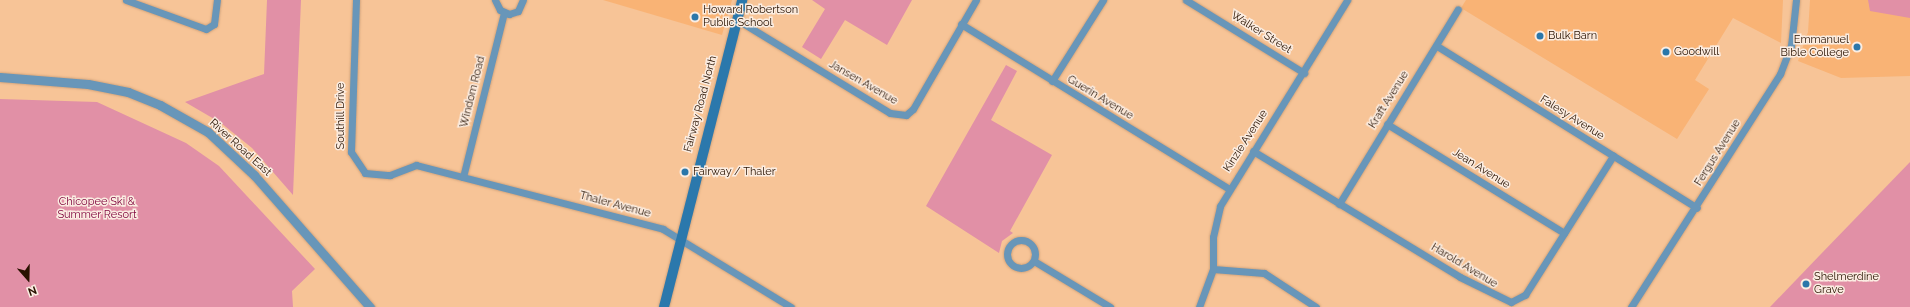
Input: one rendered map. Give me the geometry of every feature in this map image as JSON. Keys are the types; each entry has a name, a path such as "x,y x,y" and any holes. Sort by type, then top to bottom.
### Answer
{"main road":[{"name":"Fairway Road North","path":"664,307 680,239 742,0"}],"street":[{"path":"126,0 206,29 214,24 217,0"},
{"name":"Southill Drive","path":"356,0 350,117 354,160 365,173 381,176 416,165"},
{"path":"495,0 504,13 518,11 523,0"},
{"name":"Jansen Avenue","path":"736,19 890,113 906,115 913,109 976,0"},
{"path":"1052,81 1103,0"},
{"name":"Walker Street","path":"1186,0 1304,74"},
{"name":"Kinzie Avenue","path":"1199,307 1213,269 1214,222 1229,189 1304,74 1347,0"},
{"name":"Fergus Avenue","path":"1631,307 1697,208 1780,74 1791,46 1796,0"},
{"name":"Kraft Avenue","path":"1339,204 1387,124 1437,46 1458,9"},
{"name":"Windom Road","path":"463,177 504,13"},
{"name":"Guerin Avenue","path":"961,24 1229,189"},
{"name":"Falesy Avenue","path":"1437,46 1697,208"},
{"name":"River Road East","path":"0,77 88,84 128,92 160,104 208,132 254,175 370,307"},
{"name":"Jean Avenue","path":"1387,124 1564,233"},
{"name":"Harold Avenue","path":"1253,151 1460,277 1511,302 1525,295 1612,156"},
{"name":"Thaler Avenue","path":"416,165 663,229 791,307"},
{"path":"1016,240 1030,242 1035,248 1034,261 1027,267 1014,267 1008,260 1009,247 1016,240"},
{"path":"1034,261 1110,307"},
{"path":"1213,269 1264,273 1316,307"}],"shaded area":[{"name":"Howard Robertson Public School","path":"603,0 732,0 722,35"},
{"path":"1466,0 1783,0 1781,43 1733,18 1695,80 1709,89 1677,139 1461,8"},
{"name":"Emmanuel Bible College","path":"1810,0 1910,0 1910,76 1841,78 1798,61 1808,32"}],"green space":[{"path":"267,0 301,0 293,195 252,148 221,123 185,102 264,74"},
{"path":"812,0 912,0 887,45 845,20 821,59 802,47 825,9"},
{"path":"1868,0 1910,0 1910,18 1870,11"},
{"path":"1006,65 1017,71 991,120 1052,155 1010,231 1013,233 1002,241 999,253 926,206"},
{"name":"Chicopee Ski & Summer Resort","path":"0,99 97,102 186,143 219,166 315,269 292,291 293,307 0,307"},
{"path":"1910,162 1910,307 1770,307 1820,255"}],"place":[{"name":"Howard Robertson Public School","path":"695,17"},
{"name":"Bulk Barn","path":"1540,36"},
{"name":"Emmanuel Bible College","path":"1857,47"},
{"name":"Goodwill","path":"1666,52"},
{"name":"Fairway / Thaler","path":"685,172"},
{"name":"Shelmerdine Grave","path":"1806,284"}]}
